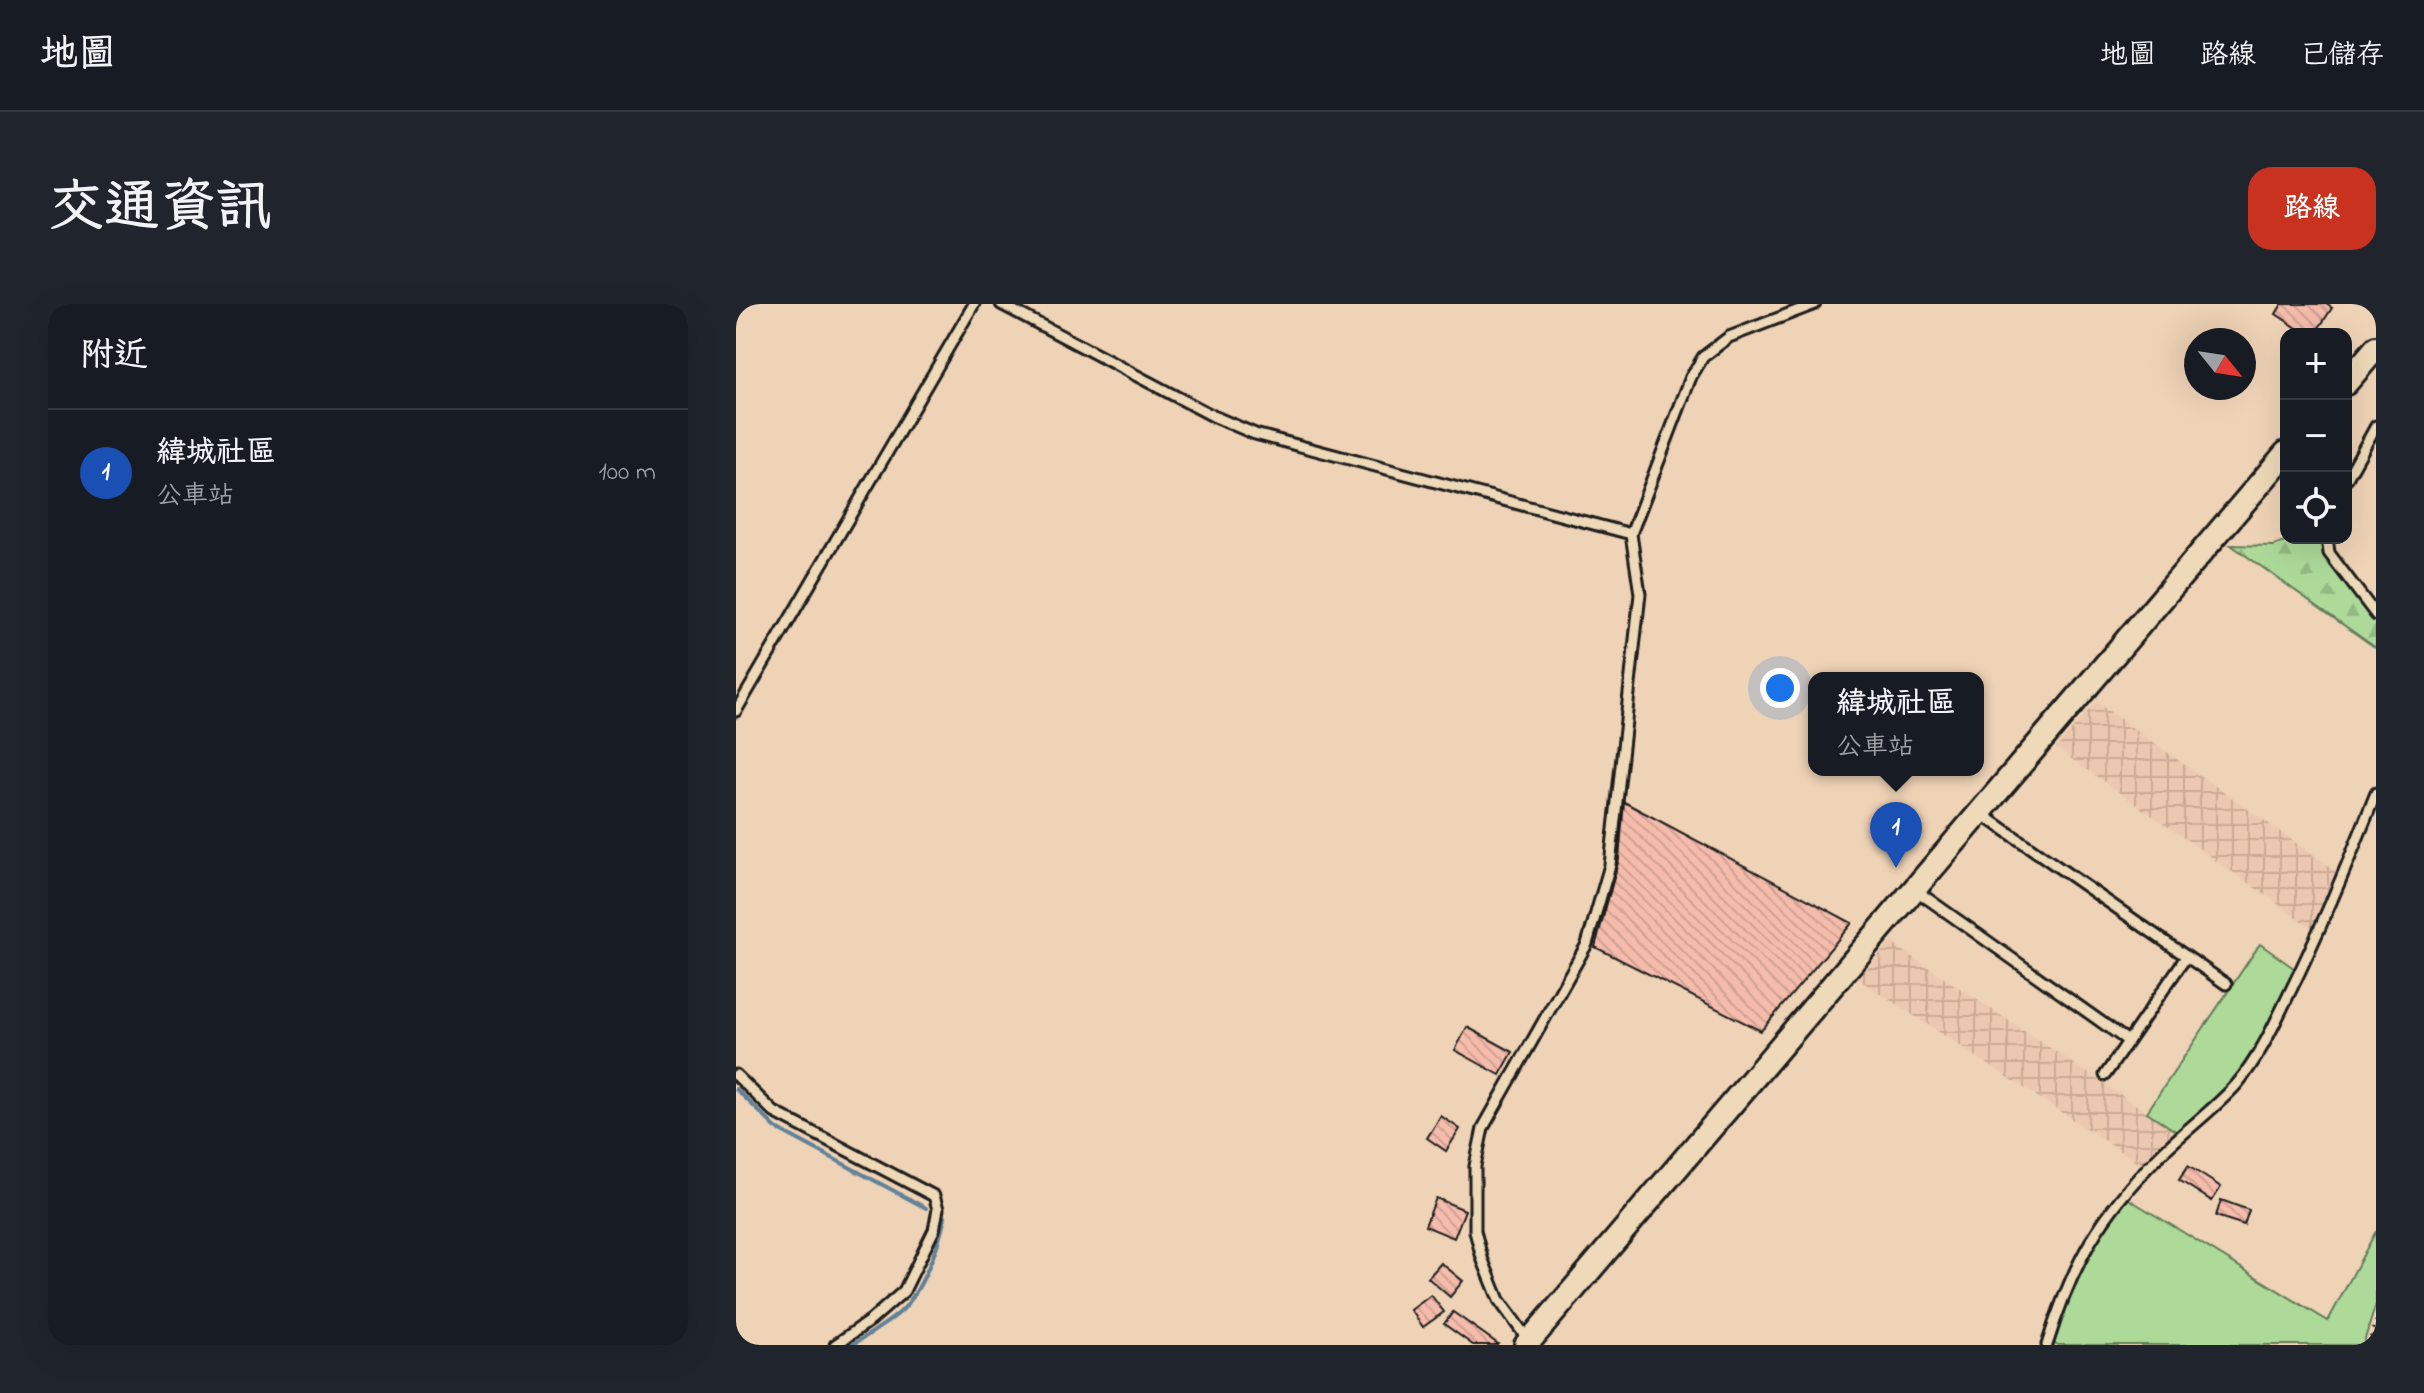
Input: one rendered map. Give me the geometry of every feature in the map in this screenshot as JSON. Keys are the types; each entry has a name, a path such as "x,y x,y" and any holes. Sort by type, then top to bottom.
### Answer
{"street":[{"path":"2352,376 2376,348"},
{"path":"1527,1343 2280,460"}],"lane":[{"path":"736,711 974,304"},
{"path":"1001,304 1213,416 1255,434 1631,534"},
{"path":"1527,1343 1499,1300 1482,1258 1475,1231 1475,1166 1483,1128 1587,944 1610,865 1640,594 1631,534 1691,377 1703,357 1729,337 1815,304"},
{"path":"2350,472 2376,426"},
{"path":"2328,544 2329,553 2376,615"},
{"path":"2047,1345 2063,1294 2078,1260 2121,1196 2161,1154 2237,1084 2266,1041 2323,921 2376,793"},
{"path":"1979,812 2226,984"},
{"path":"1914,889 2128,1041"},
{"path":"2105,1075 2186,957"},
{"path":"736,1075 774,1112 934,1196 938,1209 934,1230 904,1291 871,1320 835,1345"}],"path":[{"path":"2368,1345 2376,1321"}],"shaded area":[{"path":"2096,702 2336,871 2312,928 2056,748"},
{"path":"1890,942 2177,1132 2143,1166 1858,979"}],"green space":[{"path":"2324,544 2325,554 2376,621 2376,648 2231,545"},
{"path":"2260,944 2295,969 2260,1039 2233,1081 2177,1132 2147,1112"},
{"path":"2127,1198 2328,1321 2376,1231 2376,1304 2363,1345 2058,1345 2053,1342 2082,1263"}],"building":[{"path":"2282,304 2326,304 2332,308 2319,328 2297,328 2276,314"},
{"path":"1624,802 1852,923 1761,1031 1595,947 1619,859"},
{"path":"1467,1027 1513,1052 1500,1075 1455,1050"},
{"path":"1441,1116 1460,1129 1446,1151 1427,1138"},
{"path":"2188,1166 2221,1187 2212,1201 2179,1180"},
{"path":"1436,1198 1465,1210 1454,1238 1425,1226"},
{"path":"2221,1200 2249,1210 2244,1225 2216,1216"},
{"path":"1441,1263 1463,1281 1450,1297 1428,1278"},
{"path":"1431,1295 1444,1312 1423,1327 1411,1310"},
{"path":"1453,1312 1498,1344 1473,1345 1444,1324"}],"waterway":[{"path":"736,1089 776,1128 926,1208"},
{"path":"852,1345 888,1322 915,1294 928,1268 945,1217"}],"place":[{"name":"緯城社區","path":"1896,868"}]}
